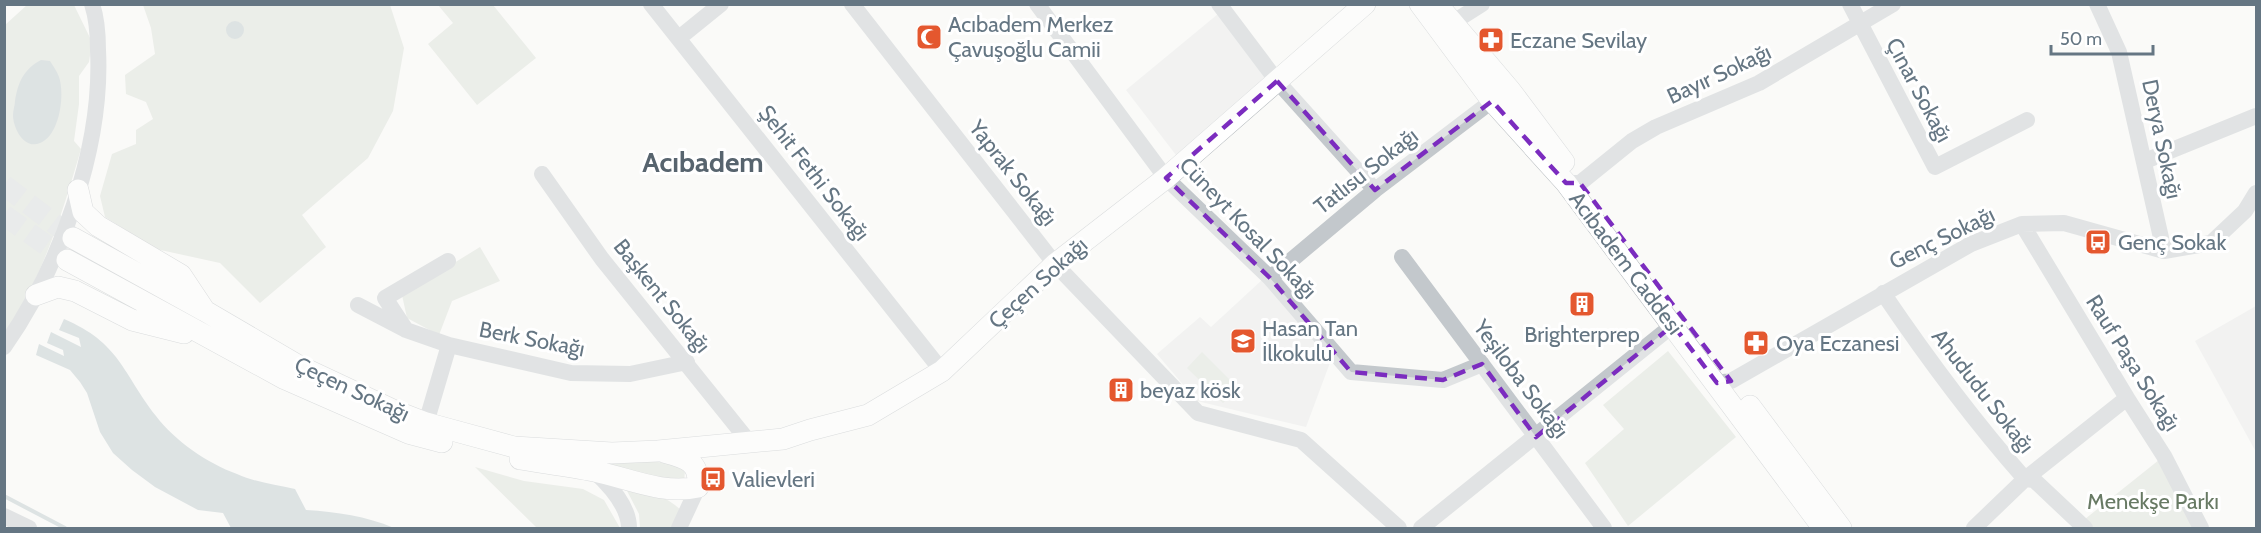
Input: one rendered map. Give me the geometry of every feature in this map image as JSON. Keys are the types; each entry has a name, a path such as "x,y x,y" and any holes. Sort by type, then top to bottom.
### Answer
{"main road":[{"name":"Çeçen Sokağı","path":"73,238 299,366 426,423 514,447 612,453 783,440 810,430 868,415 942,371 1055,264 1166,178 1365,4"},
{"name":"Acıbadem Caddesi","path":"1420,4 1492,101 1573,183 1724,382 1823,528"},
{"name":"Acıbadem Caddesi","path":"1437,4 1510,90 1673,325 1778,440 1841,528"},
{"path":"78,190 83,212 98,226 181,275 205,311"},
{"name":"Çeçen Sokağı","path":"67,260 285,379 408,434 508,457 594,471 666,489 684,491 698,487 699,474 693,463 658,451"},
{"path":"36,295 58,286 75,291 132,320 217,342"},
{"path":"698,487 717,444"}],"street":[{"path":"4,347 36,295 63,236 78,190 93,130 99,87 97,28 92,4"},
{"name":"Şehit Fethi Sokağı","path":"651,4 942,371"},
{"path":"678,39 721,4"},
{"name":"Yaprak Sokağı","path":"852,4 1055,264 1198,413 1301,440 1399,528"},
{"name":"Cüneyt Kosal Sokağı","path":"1037,4 1166,178 1270,278 1351,372 1443,380 1482,364"},
{"path":"1219,4 1277,81 1376,190"},
{"path":"1452,22 1482,4"},
{"name":"Çınar Sokağı","path":"1850,4 1935,167 2026,120"},
{"name":"Bayır Sokağı","path":"1573,183 1632,141 1656,128 1760,83 1893,4"},
{"name":"Derya Sokağı","path":"2097,4 2119,52 2164,251"},
{"name":"Tatlısu Sokağı","path":"1270,278 1376,190 1492,101"},
{"path":"2145,161 2256,116"},
{"name":"Başkent Sokağı","path":"542,174 602,259 750,443"},
{"name":"Genç Sokağı","path":"1724,382 1971,244 2022,224 2064,223 2164,251 2211,243 2245,212 2256,193"},
{"name":"Rauf Paşa Sokağı","path":"2022,224 2164,456 2201,528"},
{"name":"Yeşiloba Sokağı","path":"1402,257 1604,528"},
{"path":"406,330 385,298 448,261"},
{"name":"Ahududu Sokağı","path":"1883,293 1923,353 1984,433 2025,479 2034,480 2085,528"},
{"path":"358,305 406,330 449,345"},
{"path":"1421,528 1673,325"},
{"name":"Berk Sokağı","path":"426,423 449,345 572,373 630,374 687,362"},
{"path":"1974,528 2025,479 2127,398"},
{"path":"594,471 607,483 623,507 629,528"},
{"path":"679,528 698,487"},
{"path":"4,516 29,528"}],"highlighted area":[{"path":"1277,81 1375,190 1492,101 1566,183 1580,183 1731,381 1717,383 1673,325 1536,437 1482,364 1443,380 1351,372 1270,278 1166,178"}],"shaded area":[{"path":"1218,14 1271,81 1176,155 1126,90"},
{"path":"231,21 239,21 244,26 242,37 231,39 226,34 226,26"},
{"path":"41,60 50,61 58,75 61,84 61,103 52,132 47,139 34,144 24,141 20,136 15,126 13,113 18,88 23,77"},
{"name":"Hasan Tan İlkokulu","path":"1262,280 1331,360 1306,427 1197,401 1157,354 1200,317 1211,327"},
{"path":"2256,306 2256,452 2195,341"},
{"path":"64,319 83,328 109,349 156,416 172,434 203,457 244,477 295,489 306,510 351,515 394,528 231,528 223,513 198,510 155,487 113,453 100,432 87,393 70,370 36,355 39,344 64,356 63,350 47,343 51,332 81,347 79,338 59,330"}],"green space":[{"path":"27,5 74,5 92,42 89,62 79,76 79,104 74,141 81,149 59,220 41,267 5,332 5,25"},
{"path":"143,5 390,5 404,48 393,111 368,158 302,215 326,247 260,303 220,263 156,249 105,217 100,196 112,154 136,144 136,130 153,119 146,102 126,94 125,75 155,54 151,28"},
{"path":"438,5 493,5 536,58 477,105 428,44 453,23"},
{"path":"480,247 500,281 452,301 439,335 407,318 402,295"},
{"path":"1668,351 1736,437 1628,526 1585,463 1624,429 1603,405"},
{"path":"1202,352 1238,388 1223,403 1187,368"},
{"path":"544,456 676,463 685,469 684,485"},
{"name":"Menekşe Parkı","path":"2164,456 2201,528 2086,528 2080,523"},
{"path":"475,467 524,481 583,489 604,500 620,528 537,528"},
{"path":"625,487 657,495 677,506 683,512 677,528 640,528 639,514"}],"waterway":[{"path":"4,496 65,528"}],"tunnel":[{"path":"4,185 73,238"},
{"path":"4,215 67,260"}],"place":[{"name":"Acıbadem Merkez Çavuşoğlu Camii","path":"929,37"},
{"name":"Eczane Sevilay","path":"1491,40"},
{"name":"Genç Sokak","path":"2098,242"},
{"name":"Brighterprep","path":"1582,304"},
{"name":"Hasan Tan İlkokulu","path":"1243,341"},
{"name":"Oya Eczanesi","path":"1756,343"},
{"name":"beyaz kösk","path":"1121,390"},
{"name":"Valievleri","path":"713,479"}],"district":[{"name":"Acıbadem","path":"703,162"}]}
